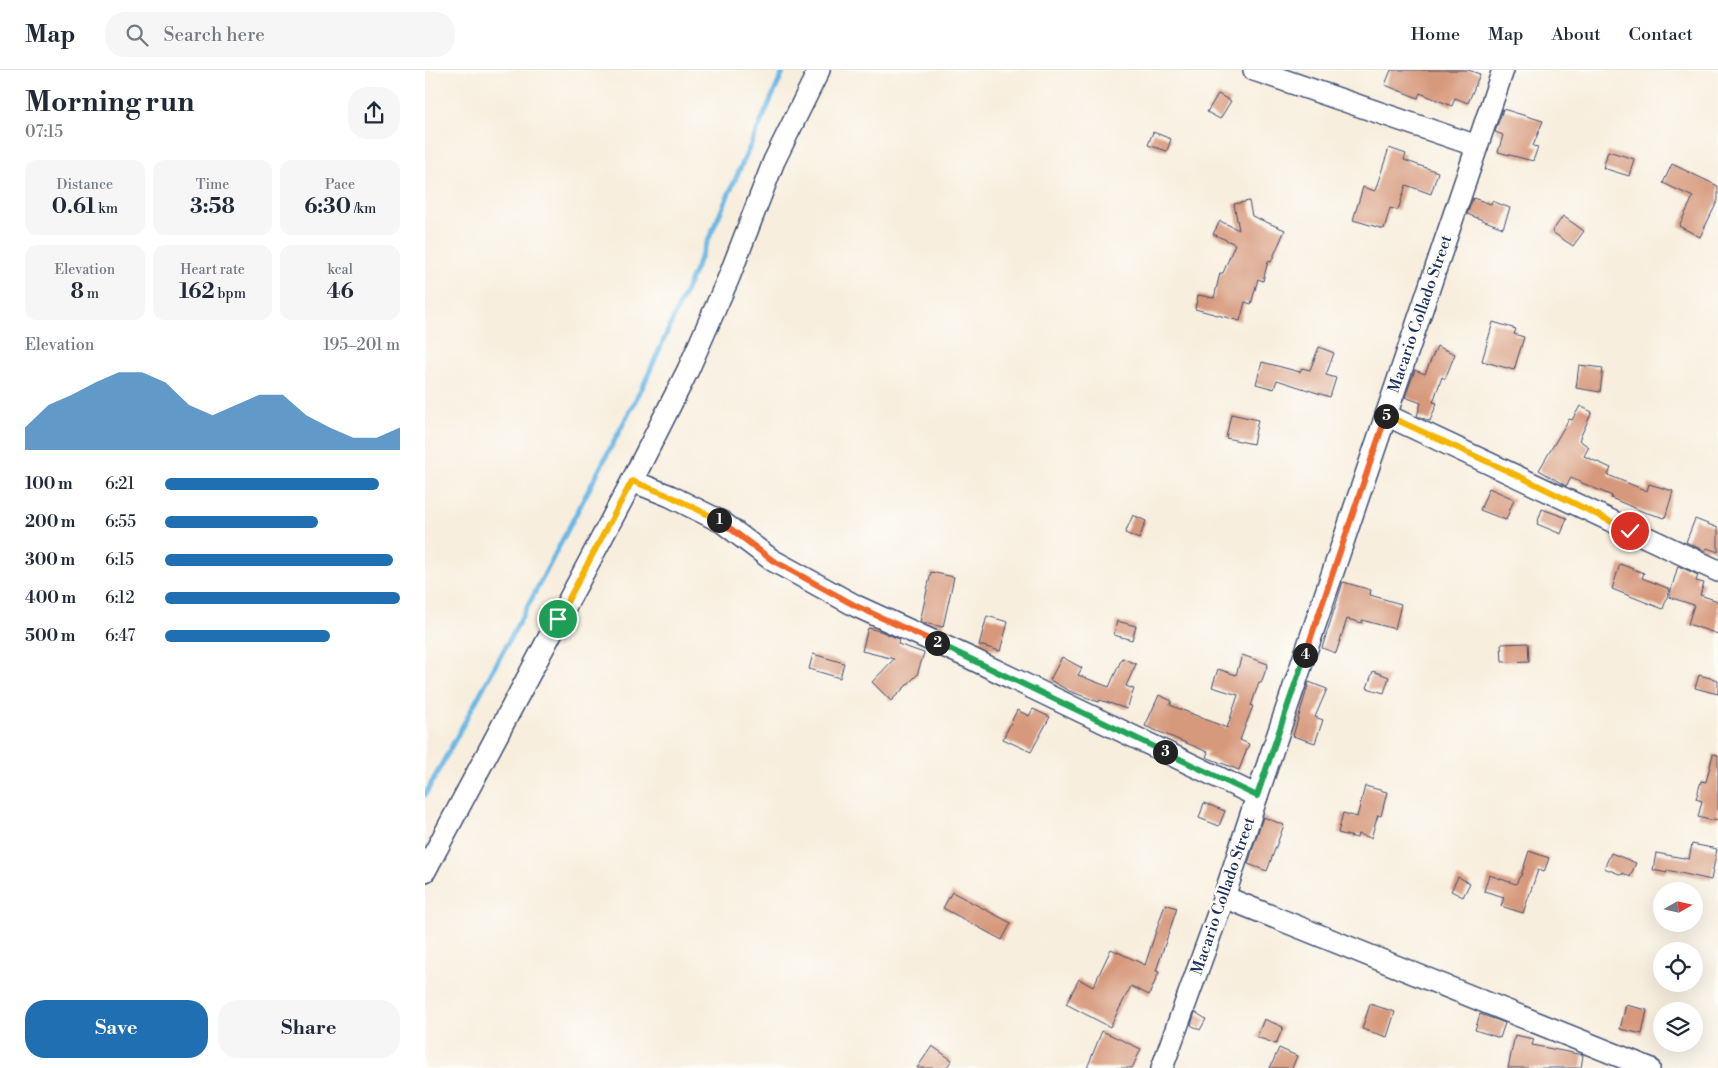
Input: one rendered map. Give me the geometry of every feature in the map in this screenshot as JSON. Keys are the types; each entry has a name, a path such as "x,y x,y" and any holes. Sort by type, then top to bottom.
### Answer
{"street":[{"path":"425,871 632,481 688,370 729,277 774,161 819,70"},
{"path":"1254,70 1477,146"},
{"name":"Macario Collado Street","path":"1163,1068 1224,897 1503,70"},
{"path":"1386,415 1718,571"},
{"path":"632,481 670,496 722,522 772,560 856,606 970,658 1257,796"},
{"path":"1224,897 1649,1068"}],"building":[{"path":"1391,70 1468,70 1480,74 1468,103 1455,98 1452,106 1420,93 1418,98 1385,85"},
{"path":"1218,94 1231,101 1220,119 1207,112"},
{"path":"1503,109 1543,121 1533,146 1538,147 1533,161 1498,152 1503,135 1495,132"},
{"path":"1153,132 1171,139 1167,151 1148,145"},
{"path":"1389,148 1406,154 1404,160 1438,172 1431,194 1406,185 1398,210 1390,208 1384,229 1353,220 1363,187 1375,191"},
{"path":"1608,151 1634,159 1629,176 1603,168"},
{"path":"1672,164 1718,186 1718,200 1700,237 1679,226 1693,197 1663,183"},
{"path":"1473,198 1491,204 1492,201 1510,208 1503,228 1467,214"},
{"path":"1249,201 1252,216 1285,230 1271,262 1268,261 1263,281 1258,279 1251,304 1245,302 1240,321 1195,309 1198,295 1214,298 1220,273 1223,273 1235,244 1213,234 1220,221 1239,230 1234,204"},
{"path":"1563,216 1584,231 1573,246 1552,232"},
{"path":"1493,322 1516,329 1514,334 1524,337 1514,370 1482,361"},
{"path":"1437,346 1455,354 1445,379 1442,377 1433,402 1437,403 1430,421 1417,416 1421,403 1405,397 1415,370 1425,374"},
{"path":"1319,347 1334,353 1326,375 1336,378 1330,397 1277,380 1274,389 1256,384 1262,362 1300,372 1302,368 1310,370"},
{"path":"1579,365 1603,368 1600,392 1576,388"},
{"path":"1580,406 1592,412 1579,440 1589,447 1584,456 1611,468 1608,475 1647,491 1649,484 1673,491 1665,518 1644,512 1611,498 1612,496 1571,478 1566,486 1539,470 1569,419 1572,420"},
{"path":"1231,414 1258,420 1253,444 1226,438"},
{"path":"1489,488 1514,499 1506,520 1480,510"},
{"path":"1542,509 1567,518 1561,534 1537,524"},
{"path":"1133,515 1146,521 1139,539 1125,533"},
{"path":"1695,519 1718,528 1718,552 1707,548 1705,551 1686,542"},
{"path":"1620,564 1644,573 1642,578 1670,589 1663,609 1612,589"},
{"path":"1678,566 1698,575 1696,581 1704,583 1700,595 1718,601 1718,634 1688,624 1694,605 1669,597"},
{"path":"931,572 954,577 943,627 920,622"},
{"path":"1343,582 1371,590 1370,595 1401,604 1395,629 1362,620 1362,623 1347,619 1336,653 1322,648"},
{"path":"987,616 1008,622 1000,651 979,645"},
{"path":"1117,621 1136,626 1132,640 1114,635"},
{"path":"868,628 899,639 898,644 924,653 917,675 891,701 872,682 894,659 862,651"},
{"path":"1528,643 1529,661 1502,662 1501,644"},
{"path":"813,654 844,663 840,678 809,669"},
{"path":"1242,655 1268,664 1261,683 1259,682 1251,706 1253,706 1240,740 1249,744 1239,770 1206,757 1208,752 1145,726 1159,695 1172,701 1170,705 1227,728 1238,695 1212,687 1218,669 1236,675"},
{"path":"1062,657 1082,668 1078,675 1109,687 1122,658 1136,664 1126,686 1134,689 1127,709 1100,700 1099,702 1069,691 1050,680"},
{"path":"1373,671 1389,677 1384,693 1367,688"},
{"path":"1699,675 1718,680 1718,694 1695,688"},
{"path":"1309,682 1327,689 1315,717 1323,720 1315,743 1293,736"},
{"path":"1033,709 1050,717 1031,752 1003,739 1017,710 1029,716"},
{"path":"1713,754 1718,755 1718,820 1713,819 1713,821 1698,817 1702,801 1696,799 1701,781 1706,782"},
{"path":"1365,786 1387,792 1381,816 1378,815 1371,838 1358,834 1357,838 1338,833 1343,813 1357,817"},
{"path":"1204,803 1225,811 1219,826 1199,818"},
{"path":"1263,817 1284,825 1267,871 1248,864"},
{"path":"1692,844 1717,849 1711,880 1667,870 1667,873 1653,870 1656,853 1689,859"},
{"path":"1529,851 1549,858 1544,872 1538,870 1523,913 1501,906 1504,897 1484,891 1489,875 1516,884 1521,876"},
{"path":"1611,853 1636,863 1630,877 1604,868"},
{"path":"1458,877 1470,883 1463,897 1451,891"},
{"path":"952,892 1011,923 1002,940 943,908"},
{"path":"1165,904 1177,908 1156,971 1159,972 1149,995 1131,986 1110,1027 1066,1004 1079,979 1093,987 1111,949 1145,965"},
{"path":"1370,1004 1395,1012 1387,1037 1362,1029"},
{"path":"1626,1005 1647,1010 1642,1034 1620,1029"},
{"path":"1195,1012 1206,1019 1200,1030 1191,1025"},
{"path":"1480,1014 1505,1023 1500,1038 1475,1030"},
{"path":"1264,1019 1283,1027 1276,1044 1257,1037"},
{"path":"1102,1031 1141,1049 1132,1068 1087,1068"},
{"path":"1515,1035 1534,1039 1532,1045 1583,1055 1581,1068 1508,1068"},
{"path":"932,1046 952,1060 946,1068 917,1068"},
{"path":"1279,1048 1297,1056 1292,1068 1270,1068"}],"waterway":[{"path":"425,795 531,600 644,384 784,70"}],"route":[{"path":"558,619 632,481 670,496 722,522 772,560 856,606 970,658 1257,796 1386,415 1525,479 1630,531"}]}
